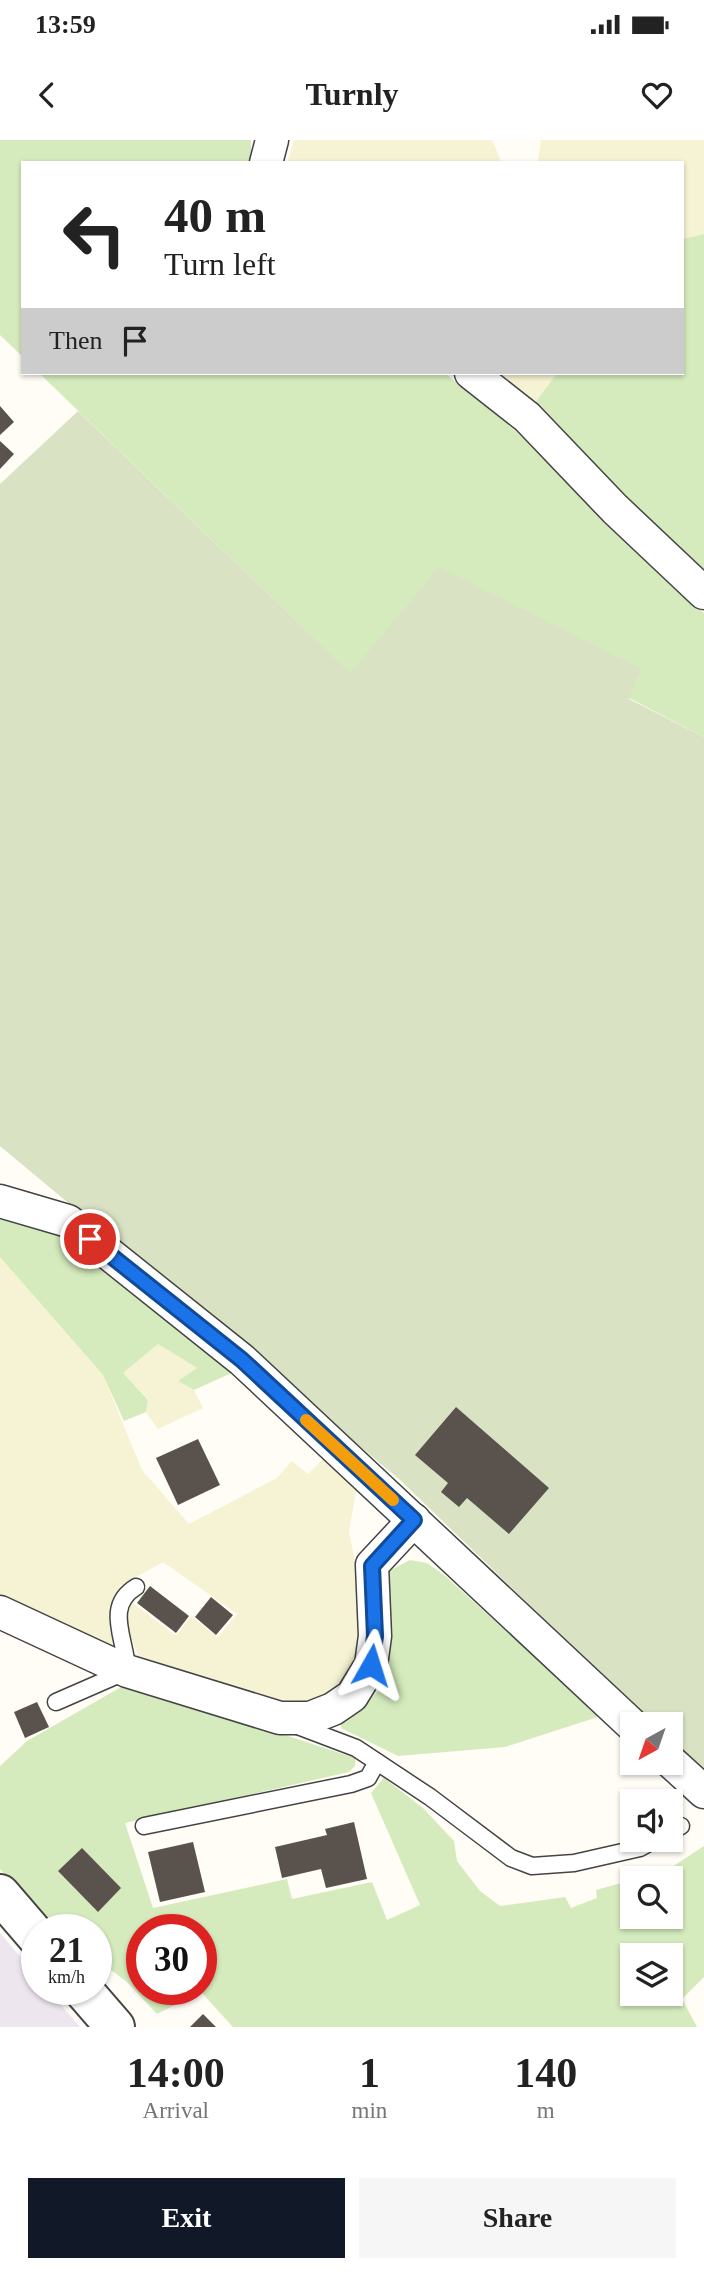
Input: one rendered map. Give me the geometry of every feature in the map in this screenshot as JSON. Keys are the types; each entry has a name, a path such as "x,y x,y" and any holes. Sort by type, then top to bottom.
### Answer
{"street":[{"path":"267,161 272,140"},
{"path":"474,375 527,417 624,518 704,593"},
{"path":"0,1201 68,1221 242,1360 620,1714"},
{"path":"0,1612 127,1671 280,1718 310,1717 333,1709 352,1696 371,1665 375,1636 372,1566 414,1520"},
{"path":"683,1773 704,1792"},
{"path":"0,1894 21,1918"},
{"path":"96,2005 115,2027"}],"lane":[{"path":"56,1702 127,1671 127,1654 117,1617 120,1601 136,1587"},
{"path":"280,1718 356,1748 511,1858 532,1866 574,1863 622,1852"},
{"path":"144,1826 351,1784 368,1778 377,1762"}],"shaded area":[{"path":"294,140 492,140 501,161 288,161"},
{"path":"541,140 704,140 704,234 684,239 684,161 538,161"},
{"path":"492,375 556,375 532,407"},
{"path":"0,1257 103,1375 142,1470 189,1524 277,1478 292,1461 308,1474 324,1458 356,1491 349,1532 363,1600 364,1636 349,1684 316,1701 279,1702 163,1670 139,1658 125,1621 128,1599 176,1636 191,1616 218,1637 237,1614 163,1562 120,1586 113,1608 119,1654 0,1597"},
{"path":"158,1344 197,1368 178,1381 194,1390 203,1408 158,1429 146,1412 148,1399 123,1373"},
{"path":"0,1933 21,1957 21,2005 61,2005 80,2027 0,2027"}],"green space":[{"path":"0,140 251,140 251,161 21,161 21,355 0,335"},
{"path":"704,234 704,578 532,407 556,375 684,375 684,239"},
{"path":"41,375 447,375 517,432 664,578 704,613 704,737 629,698 642,669 497,804 303,642 301,626"},
{"path":"78,411 350,673 439,567 642,669 629,699 704,737 704,1774 683,1754 683,1712 641,1712 399,1479 0,1146 0,484"},
{"path":"0,1209 61,1231 236,1371 194,1390 178,1381 197,1368 158,1344 123,1373 148,1400 146,1412 124,1421 103,1375 0,1257"},
{"path":"410,1560 427,1563 444,1575 601,1716 505,1747 398,1756 341,1728 341,1723 382,1688 386,1662 387,1572"},
{"path":"128,1683 355,1758 355,1766 349,1772 125,1823 153,1908 287,1879 292,1899 372,1882 387,1920 420,1905 371,1793 384,1778 423,1808 454,1841 457,1861 480,1891 500,1906 565,1897 571,1908 597,1898 596,1890 620,1883 620,1929 683,1929 683,1866 674,1866 704,1846 704,1977 683,1998 683,1943 620,1943 620,2006 683,2006 683,2001 697,2027 233,2027 213,2005 217,2005 217,1914 126,1914 126,1981 112,1970 112,1914 41,1914 0,1869 0,1766 27,1741"},
{"path":"149,2005 175,2005 157,2014"}],"building":[{"path":"0,406 14,422 0,435"},
{"path":"0,441 14,454 0,469"},
{"path":"456,1407 549,1488 509,1534 467,1498 459,1507 441,1492 448,1483 415,1455"},
{"path":"198,1439 220,1485 178,1505 156,1458"},
{"path":"150,1586 189,1616 176,1633 137,1603"},
{"path":"211,1597 233,1615 216,1635 195,1617"},
{"path":"37,1702 49,1727 25,1738 14,1712"},
{"path":"354,1822 367,1879 326,1888 321,1869 282,1878 275,1847 327,1835 325,1829"},
{"path":"193,1842 205,1892 160,1902 148,1852"},
{"path":"82,1848 121,1888 98,1912 58,1871"},
{"path":"203,2014 216,2027 190,2027"}],"slow traffic":[{"path":"306,1420 393,1500"}],"route":[{"path":"90,1239 242,1360 414,1520 387,1546 372,1566 371,1592 375,1636 371,1665"}]}
